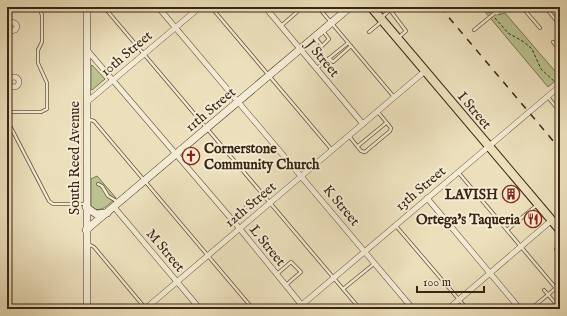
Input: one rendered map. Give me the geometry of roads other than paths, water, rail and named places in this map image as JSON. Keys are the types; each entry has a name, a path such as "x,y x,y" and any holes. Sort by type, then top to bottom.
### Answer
{"main road":[{"name":"I Street","path":"371,7 560,230"}],"street":[{"name":"South Reed Avenue","path":"87,7 87,309"},
{"name":"K Street","path":"158,7 413,309"},
{"name":"10th Street","path":"87,102 200,7"},
{"name":"J Street","path":"265,7 363,124"},
{"name":"11th Street","path":"86,230 207,129 347,8"},
{"name":"L Street","path":"87,50 240,229 303,307"},
{"name":"12th Street","path":"146,309 425,71"},
{"path":"15,77 18,79 18,84 14,87 8,86 11,78 15,77"},
{"name":"13th Street","path":"297,309 303,307 395,225 559,86"},
{"path":"427,198 520,309"},
{"path":"86,206 96,214 101,214 114,207"},
{"name":"M Street","path":"114,207 200,309"},
{"path":"448,309 552,220"}],"lane":[{"path":"7,112 41,112 47,109 47,83 38,63 38,50 42,42 42,15 39,7"},
{"path":"104,7 360,309"},
{"path":"211,7 332,151"},
{"path":"318,7 394,98"},
{"path":"522,7 540,28"},
{"path":"545,7 560,25"},
{"path":"369,32 390,9 406,31 398,38"},
{"path":"474,30 498,10"},
{"path":"281,26 297,12"},
{"path":"315,37 322,46 330,40 322,31"},
{"path":"553,42 560,50"},
{"path":"317,69 348,43"},
{"path":"329,58 333,62 351,46"},
{"path":"547,96 560,112"},
{"path":"349,136 362,152 365,152 390,131 391,128 378,112"},
{"path":"87,119 94,121 254,309"},
{"path":"7,120 49,201 53,204 86,206"},
{"path":"358,146 386,122"},
{"path":"458,172 560,293"},
{"path":"98,184 102,186 110,197 114,207"},
{"path":"232,220 262,194"},
{"path":"507,230 538,204"},
{"path":"395,225 467,309"},
{"path":"87,243 94,247 146,309"},
{"path":"560,246 556,249 560,253"},
{"path":"277,274 291,262 301,272 286,285"},
{"path":"343,289 375,263"},
{"path":"532,308 556,288"},
{"path":"544,290 557,305"}],"railway":[{"path":"440,7 560,149"}],"place":[{"name":"Cornerstone Community Church","path":"191,156"},
{"name":"LAVISH","path":"511,194"},
{"name":"Ortega's Taqueria","path":"533,219"}]}
